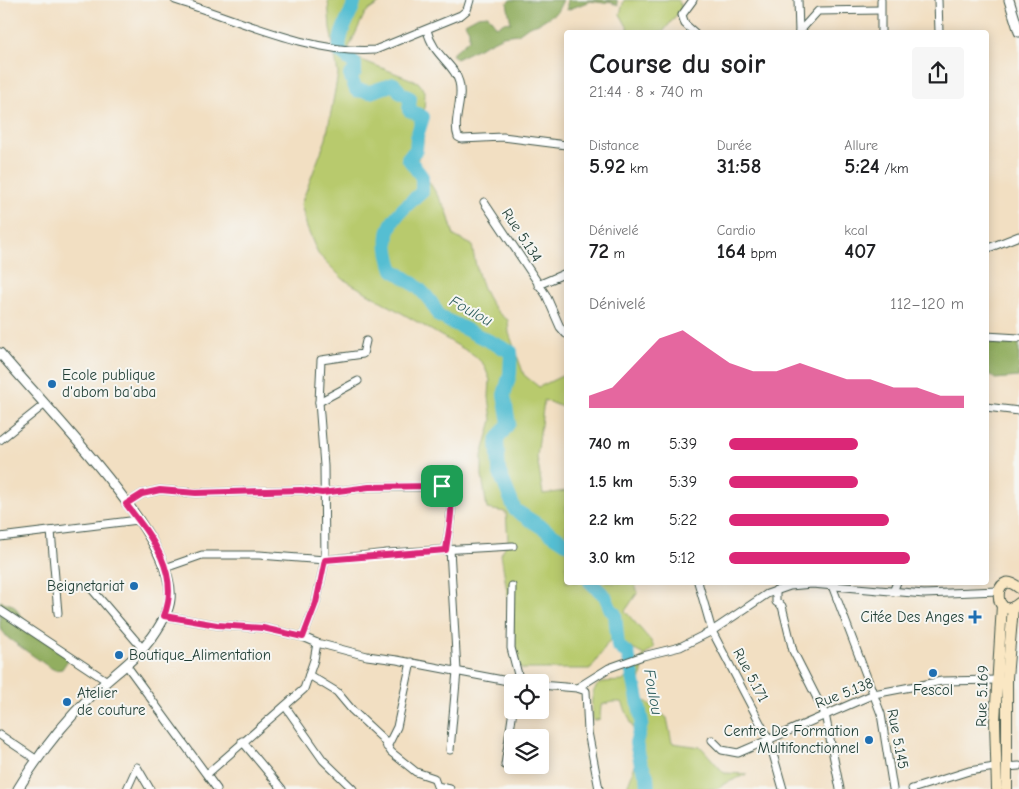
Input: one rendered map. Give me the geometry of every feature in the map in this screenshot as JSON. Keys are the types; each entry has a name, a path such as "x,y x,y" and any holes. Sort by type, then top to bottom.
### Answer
{"main road":[{"path":"1016,605 1002,605 998,599 998,591 1007,584 1019,587"},
{"name":"Rue 5.169","path":"997,789 995,767 996,680 1002,605"},
{"name":"Rue 5.169","path":"1007,789 1007,678 1016,605"}],"street":[{"path":"175,0 259,28 334,48 375,50 461,15 467,10 470,0"},
{"path":"692,30 685,24 682,15 693,0"},
{"path":"798,0 799,30"},
{"path":"881,0 881,30"},
{"path":"938,0 939,30"},
{"path":"1009,0 1019,32"},
{"path":"799,11 880,10"},
{"path":"800,30 808,19 818,11"},
{"path":"426,30 430,43 453,70 458,80 460,88 457,122 458,137 462,139 503,137 564,145"},
{"name":"Rue 5.134","path":"484,202 551,304 560,327 564,332"},
{"path":"989,247 1019,236"},
{"path":"538,285 564,274"},
{"path":"989,336 1019,338"},
{"path":"303,637 316,603 325,560 322,493 324,466 319,402 321,360 363,354 366,340"},
{"path":"0,353 58,416 138,520 159,551 165,568 170,598 164,616 153,636 127,666 107,680 56,731 19,789"},
{"path":"319,402 358,381"},
{"path":"0,440 45,404"},
{"path":"989,407 1019,411"},
{"path":"126,504 142,494 160,490 196,493 301,490 322,493 369,487 433,486 447,488 450,492 448,549 457,671 450,750"},
{"path":"0,537 138,520"},
{"path":"51,531 58,613"},
{"path":"165,568 202,555 259,555 325,560 448,549 512,546"},
{"name":"Rue 5.171","path":"699,585 712,631 769,740 782,789"},
{"path":"577,688 609,668 624,662 680,648 712,631 776,590 806,585"},
{"name":"Rue 5.145","path":"831,585 874,694 886,740 893,789"},
{"path":"839,585 924,594 998,591"},
{"path":"893,592 896,585"},
{"path":"512,586 511,648 518,674"},
{"path":"90,587 142,648"},
{"path":"776,590 776,602 782,606 793,651 825,714 840,789"},
{"path":"0,610 107,680"},
{"path":"164,616 217,625 263,628 303,637 317,643 367,656 411,662 504,680"},
{"path":"207,774 242,741 304,689 317,643"},
{"path":"387,748 397,727 411,662"},
{"path":"127,666 217,789"},
{"path":"309,675 337,692 352,710 382,738 387,748 416,772 434,778 438,786 450,789"},
{"name":"Rue 5.138","path":"712,740 722,750 731,753 738,752 874,694 942,681 996,680"},
{"path":"549,686 577,688 586,692 588,732 599,789"},
{"path":"285,706 323,760 353,789"},
{"path":"0,735 37,760"},
{"path":"242,741 282,789"},
{"path":"1006,767 1019,766"},
{"path":"127,789 137,767 150,789"},
{"path":"912,789 969,771 995,767"}],"green space":[{"path":"328,0 384,0 365,13 346,54 418,82 425,91 423,142 417,162 447,211 454,236 472,245 482,287 493,306 508,320 509,333 524,375 539,387 564,375 562,407 544,400 537,457 543,494 564,491 564,585 635,585 638,592 625,611 651,641 654,648 645,655 640,683 642,698 667,718 672,743 701,747 724,773 747,774 724,784 718,789 626,789 636,763 638,745 633,727 622,702 601,705 600,719 593,721 592,699 598,684 623,681 644,655 614,639 609,641 591,669 522,669 519,667 501,554 508,541 506,512 487,509 482,476 482,456 492,420 489,397 490,380 484,365 474,355 343,279 318,254 307,228 301,204 326,139 338,74 330,28"},
{"path":"510,0 563,0 557,12 539,23 529,26 518,34 503,36 456,59 452,54 469,39 469,30 465,23 478,16 488,15 497,27 504,22 511,23 507,3"},
{"path":"567,0 617,0 618,6 609,1 604,3 590,1 567,10"},
{"path":"624,0 678,0 682,8 665,30 629,30 620,14"},
{"path":"989,343 1019,343 1019,377 995,379 989,374"},
{"path":"0,601 13,605 28,625 68,653 68,660 62,669 55,670 49,667 8,638 0,628"}],"waterway":[{"name":"Foulou","path":"355,0 341,37 339,51 355,64 355,72 350,75 356,90 370,92 394,84 401,93 410,98 409,110 423,117 417,136 416,150 408,158 422,177 422,192 402,210 391,226 387,245 393,270 420,289 439,316 511,352 510,374 504,395 509,423 497,440 499,471 515,510 564,542"},
{"name":"Foulou","path":"593,585 605,596 611,610 615,614 618,646 628,654 642,722 636,743 641,764 647,776 648,789"}],"place":[{"name":"Ecole publique d'abom ba'aba","path":"52,384"},
{"name":"Beignetariat","path":"134,586"},
{"name":"Citée Des Anges","path":"975,617"},
{"name":"Boutique_Alimentation","path":"119,655"},
{"name":"Fescol","path":"933,673"},
{"name":"Atelier de couture","path":"67,702"},
{"name":"Centre De Formation Multifonctionnel","path":"869,740"}],"route":[{"path":"442,486 450,492 446,550 387,553 325,560 316,603 303,637 263,628 196,623 164,616 170,598 170,586 165,568 159,551 149,534 126,504 142,494 160,490 196,493 301,490 322,493 369,487 442,486"}]}
